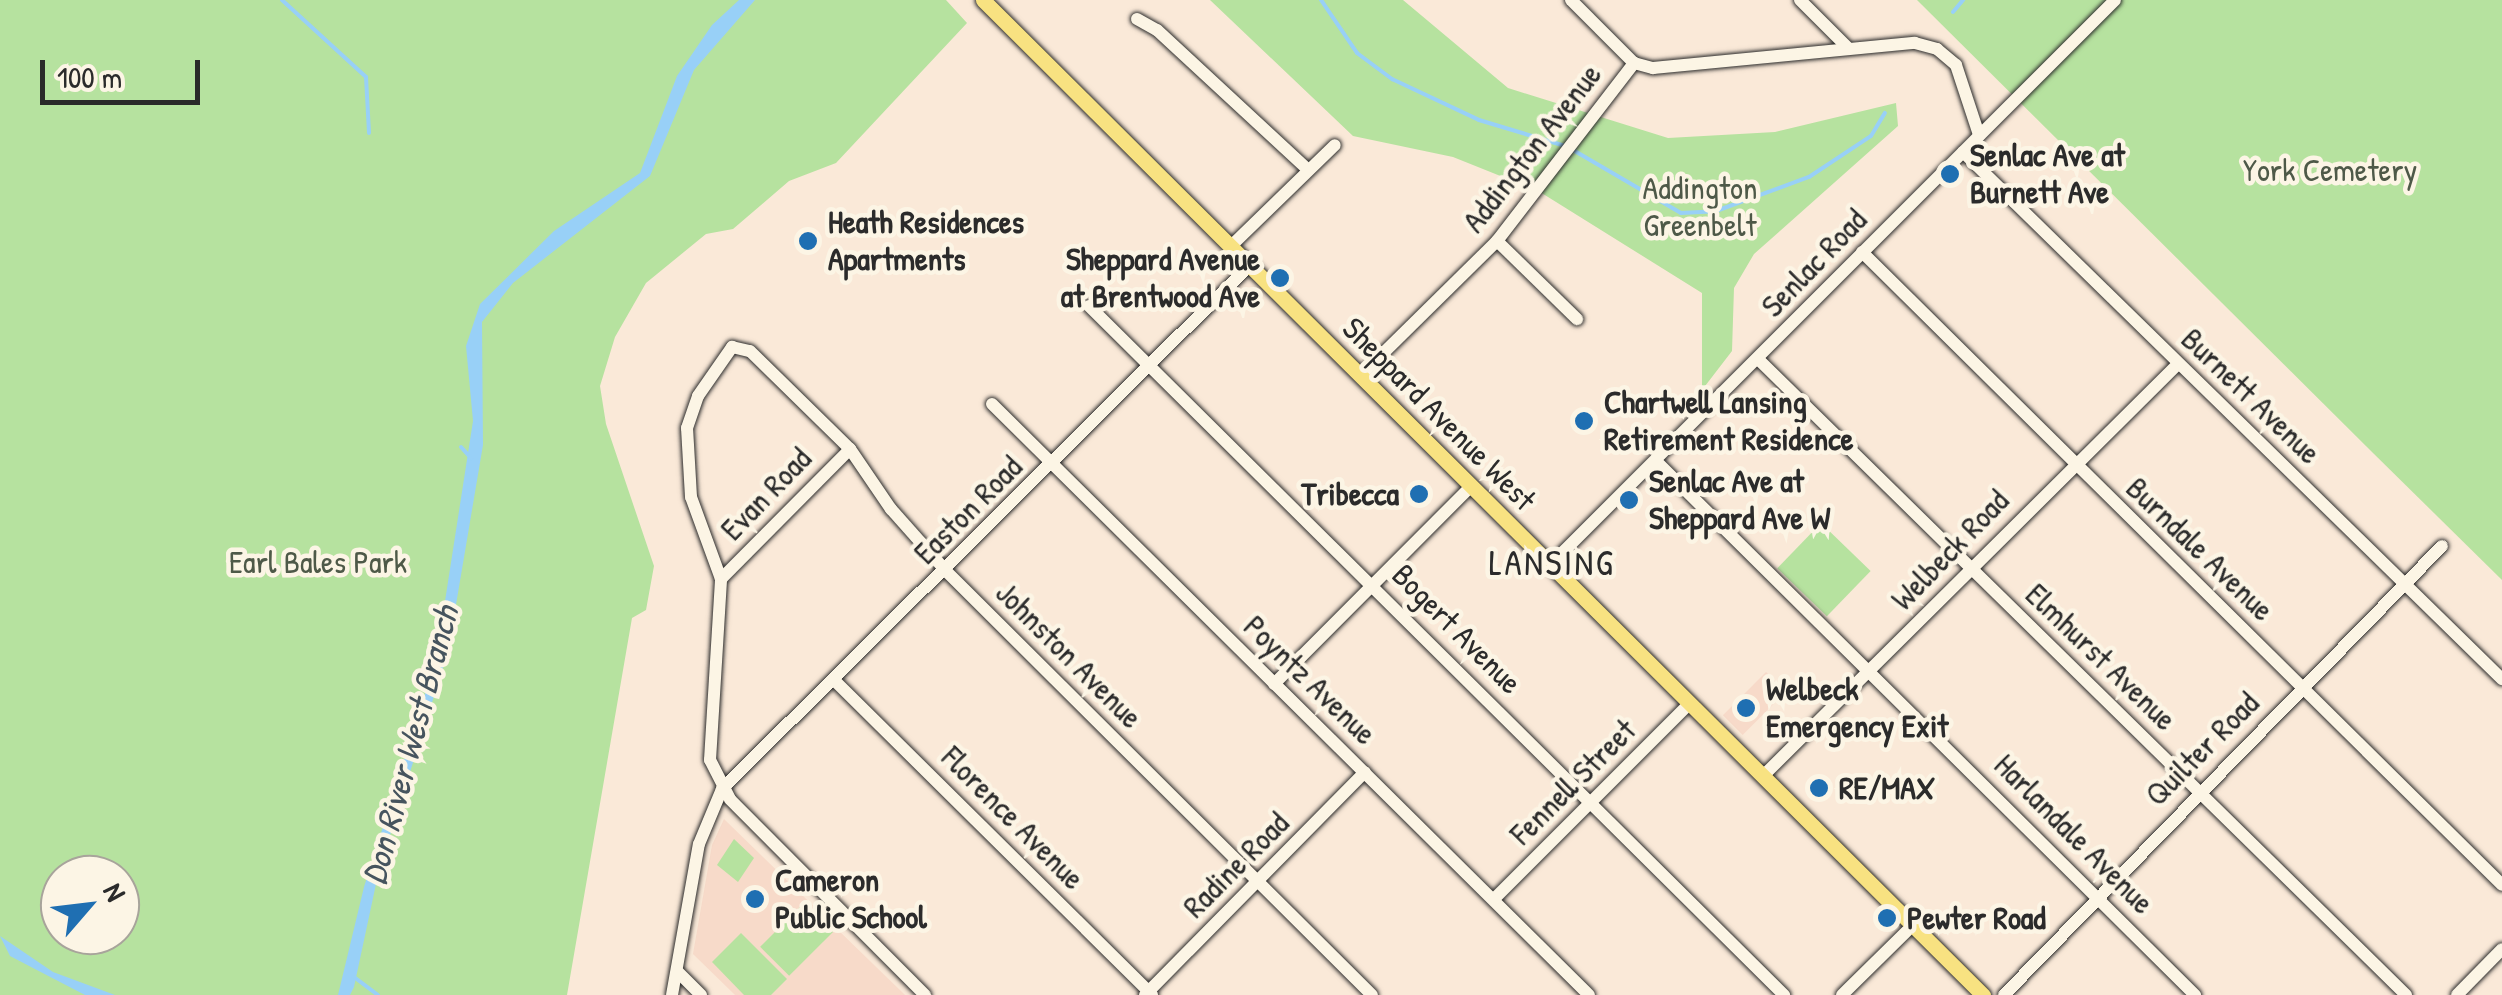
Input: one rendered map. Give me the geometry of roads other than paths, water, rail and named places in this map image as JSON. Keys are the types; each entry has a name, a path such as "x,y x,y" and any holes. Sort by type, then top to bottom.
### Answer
{"main road":[{"name":"Sheppard Avenue West","path":"983,0 1983,995"}],"street":[{"path":"1571,0 1634,63"},
{"path":"1800,0 1848,48 1915,42 1937,48 1956,65 1968,88 1979,134"},
{"name":"Senlac Road","path":"1552,564 2114,0"},
{"path":"1137,19 1157,30 1308,170"},
{"name":"Addington Avenue","path":"1361,375 1497,241 1634,63 1653,68 1848,48"},
{"path":"1230,247 1335,145"},
{"name":"Burnett Avenue","path":"1963,152 2502,679"},
{"path":"1497,241 1576,319"},
{"name":"Burndale Avenue","path":"1862,252 2072,465 2304,686 2502,886"},
{"name":"Easton Road","path":"722,789 1053,465 1249,266"},
{"name":"Bogert Avenue","path":"1089,306 1784,995"},
{"name":"Johnston Avenue","path":"722,579 691,496 687,428 698,396 732,347 741,344 850,448 891,510 946,571 1372,995"},
{"name":"Elmhurst Avenue","path":"1758,359 2406,995"},
{"name":"Welbeck Road","path":"1763,776 2072,465 2178,364"},
{"name":"Poyntz Avenue","path":"992,404 1589,995"},
{"name":"Evan Road","path":"722,579 850,448"},
{"name":"Harlandale Avenue","path":"1656,462 2195,995"},
{"path":"1274,684 1471,486"},
{"name":"Quilter Road","path":"2004,995 2096,894 2442,546"},
{"path":"722,579 710,760 722,789 925,995"},
{"name":"Florence Avenue","path":"835,680 1149,994"},
{"name":"Fennell Street","path":"1495,898 1689,704"},
{"name":"Radine Road","path":"1149,994 1364,772"},
{"path":"672,995 698,844 722,789"},
{"path":"1842,995 1912,926"},
{"path":"2456,995 2502,949"},
{"path":"677,971 701,995"}],"water":[{"name":"Don River West Branch","path":"739,0 755,0 694,70 650,176 513,283 482,322 483,445 448,652 379,870 354,987 350,995 338,995 364,887 436,659 473,421 466,346 480,304 554,231 640,173 677,76 712,25"},
{"path":"0,936 53,972 115,995 85,995 10,956"}],"waterway":[{"path":"282,0 366,77 369,133"},
{"path":"1321,0 1357,53 1392,79 1479,120 1565,146"},
{"path":"1953,12 1963,0"},
{"path":"1573,150 1681,213 1716,211 1809,177 1871,136 1885,113"},
{"path":"461,447 471,458"},
{"path":"354,977 378,995"}],"place":[{"name":"Senlac Ave at Burnett Ave","path":"1950,174"},
{"name":"Heath Residences Apartments","path":"808,241"},
{"name":"Sheppard Avenue at Brentwood Ave","path":"1280,278"},
{"name":"Chartwell Lansing Retirement Residence","path":"1584,421"},
{"name":"Tribecca","path":"1419,494"},
{"name":"Senlac Ave at Sheppard Ave W","path":"1629,500"},
{"name":"Welbeck Emergency Exit","path":"1746,708"},
{"name":"RE/MAX","path":"1819,788"},
{"name":"Cameron Public School","path":"755,899"},
{"name":"Pewter Road","path":"1887,918"}],"district":[{"name":"LANSING","path":"1552,563"}],"park label":[{"name":"York Cemetery","path":"2330,170"},
{"name":"Addington Greenbelt","path":"1700,208"},
{"name":"Earl Bales Park","path":"318,562"}]}
